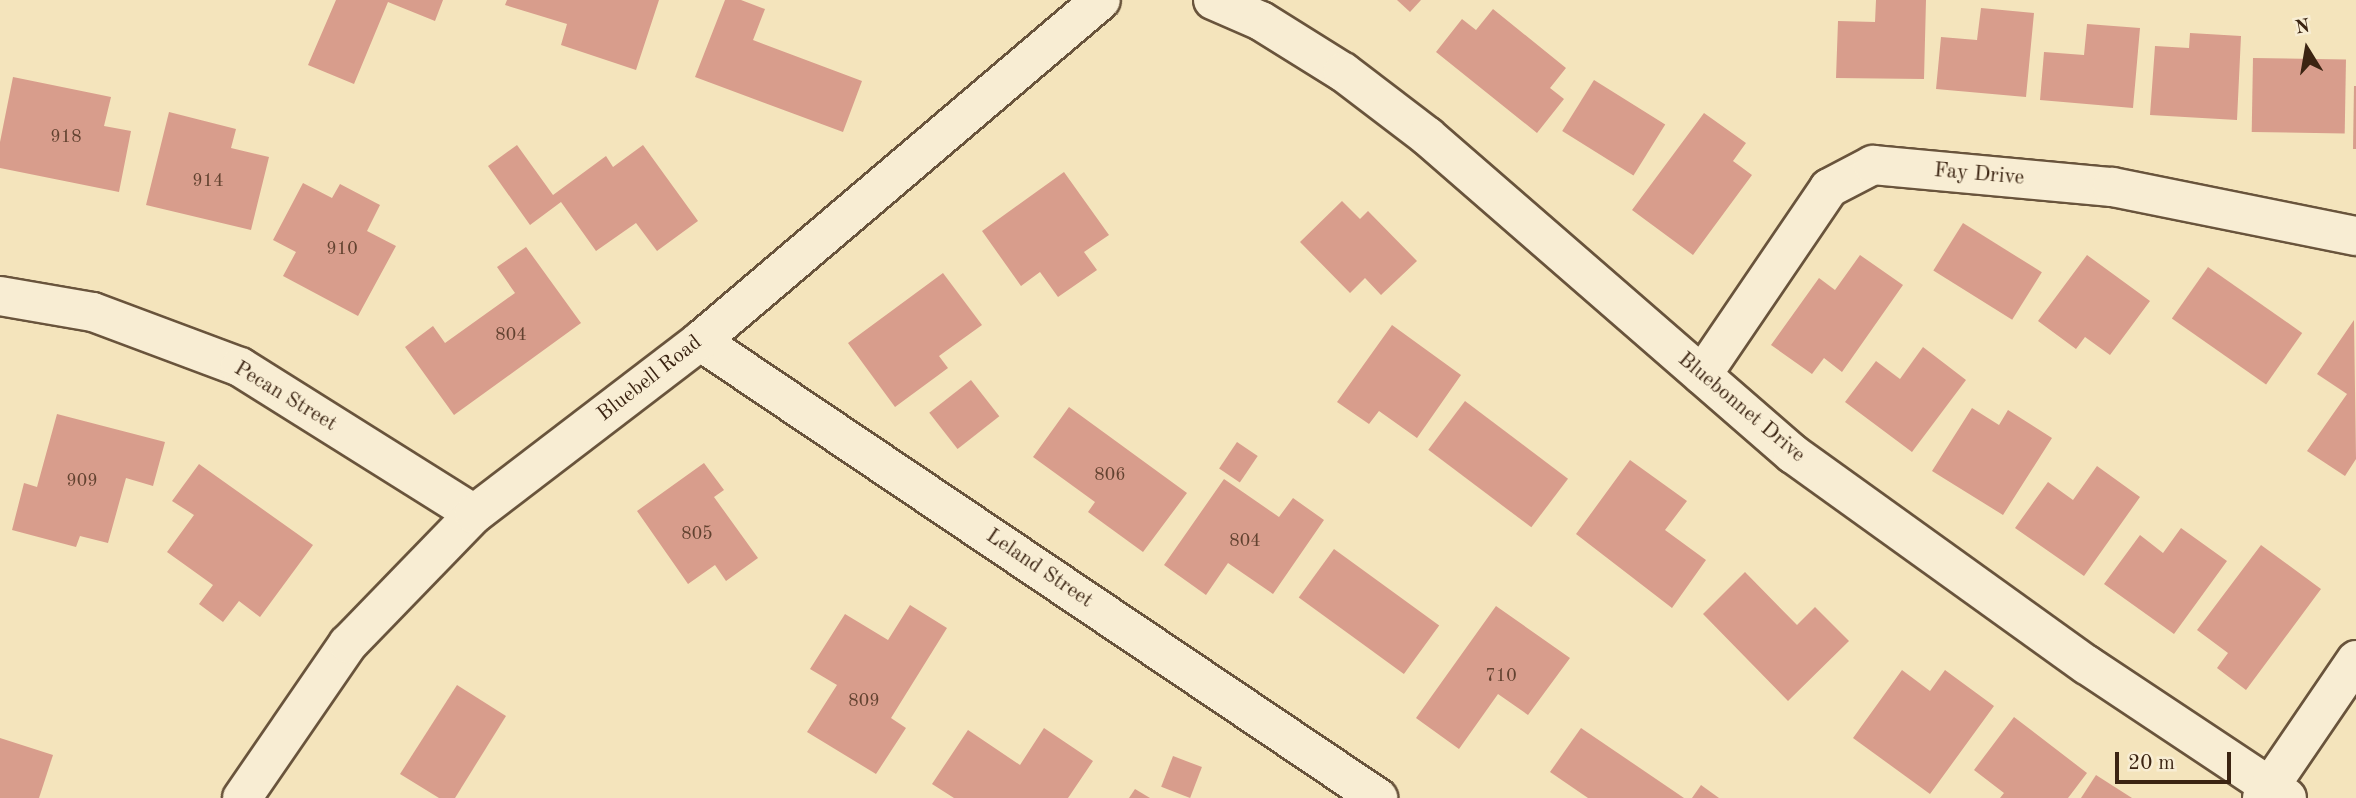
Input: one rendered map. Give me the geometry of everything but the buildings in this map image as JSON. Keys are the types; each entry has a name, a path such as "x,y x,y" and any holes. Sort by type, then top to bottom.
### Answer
{"street":[{"name":"Bluebell Road","path":"242,798 348,644 474,514 700,341 1101,0"},
{"name":"Bluebonnet Drive","path":"1213,0 1261,21 1320,58 1427,136 1793,454 2087,665 2273,794"},
{"name":"Fay Drive","path":"1702,375 1829,188 1873,165 2112,187 2356,236"},
{"name":"Pecan Street","path":"0,296 93,312 240,367 474,514"},
{"name":"Leland Street","path":"700,341 1378,798"},
{"path":"2273,794 2356,660"}]}
